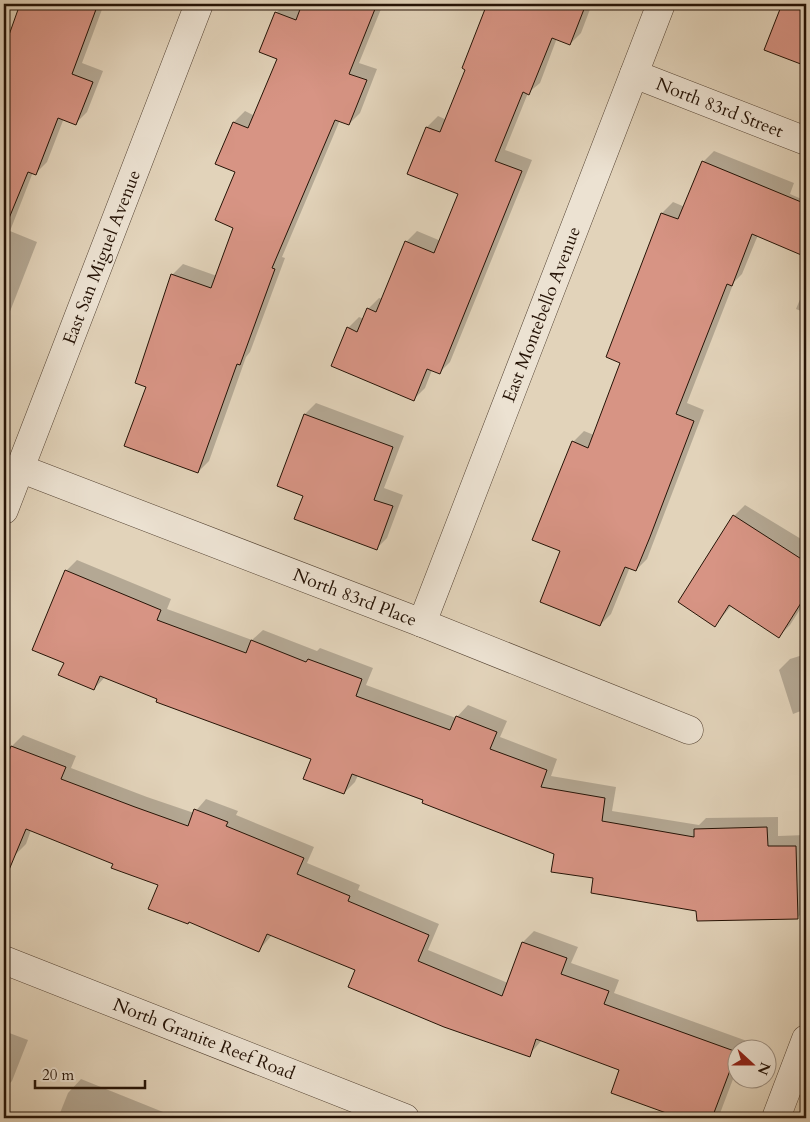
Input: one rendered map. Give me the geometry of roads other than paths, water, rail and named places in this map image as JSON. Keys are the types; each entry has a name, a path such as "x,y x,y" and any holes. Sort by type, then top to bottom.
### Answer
{"street":[{"name":"East San Miguel Avenue","path":"4,510 199,4"},
{"name":"East Montebello Avenue","path":"422,623 661,4"},
{"name":"North 83rd Street","path":"634,74 806,140"},
{"name":"North 83rd Place","path":"19,468 422,623 689,730"},
{"name":"North Granite Reef Road","path":"4,960 350,1108 406,1118"},
{"path":"776,1118 806,1039"}]}
